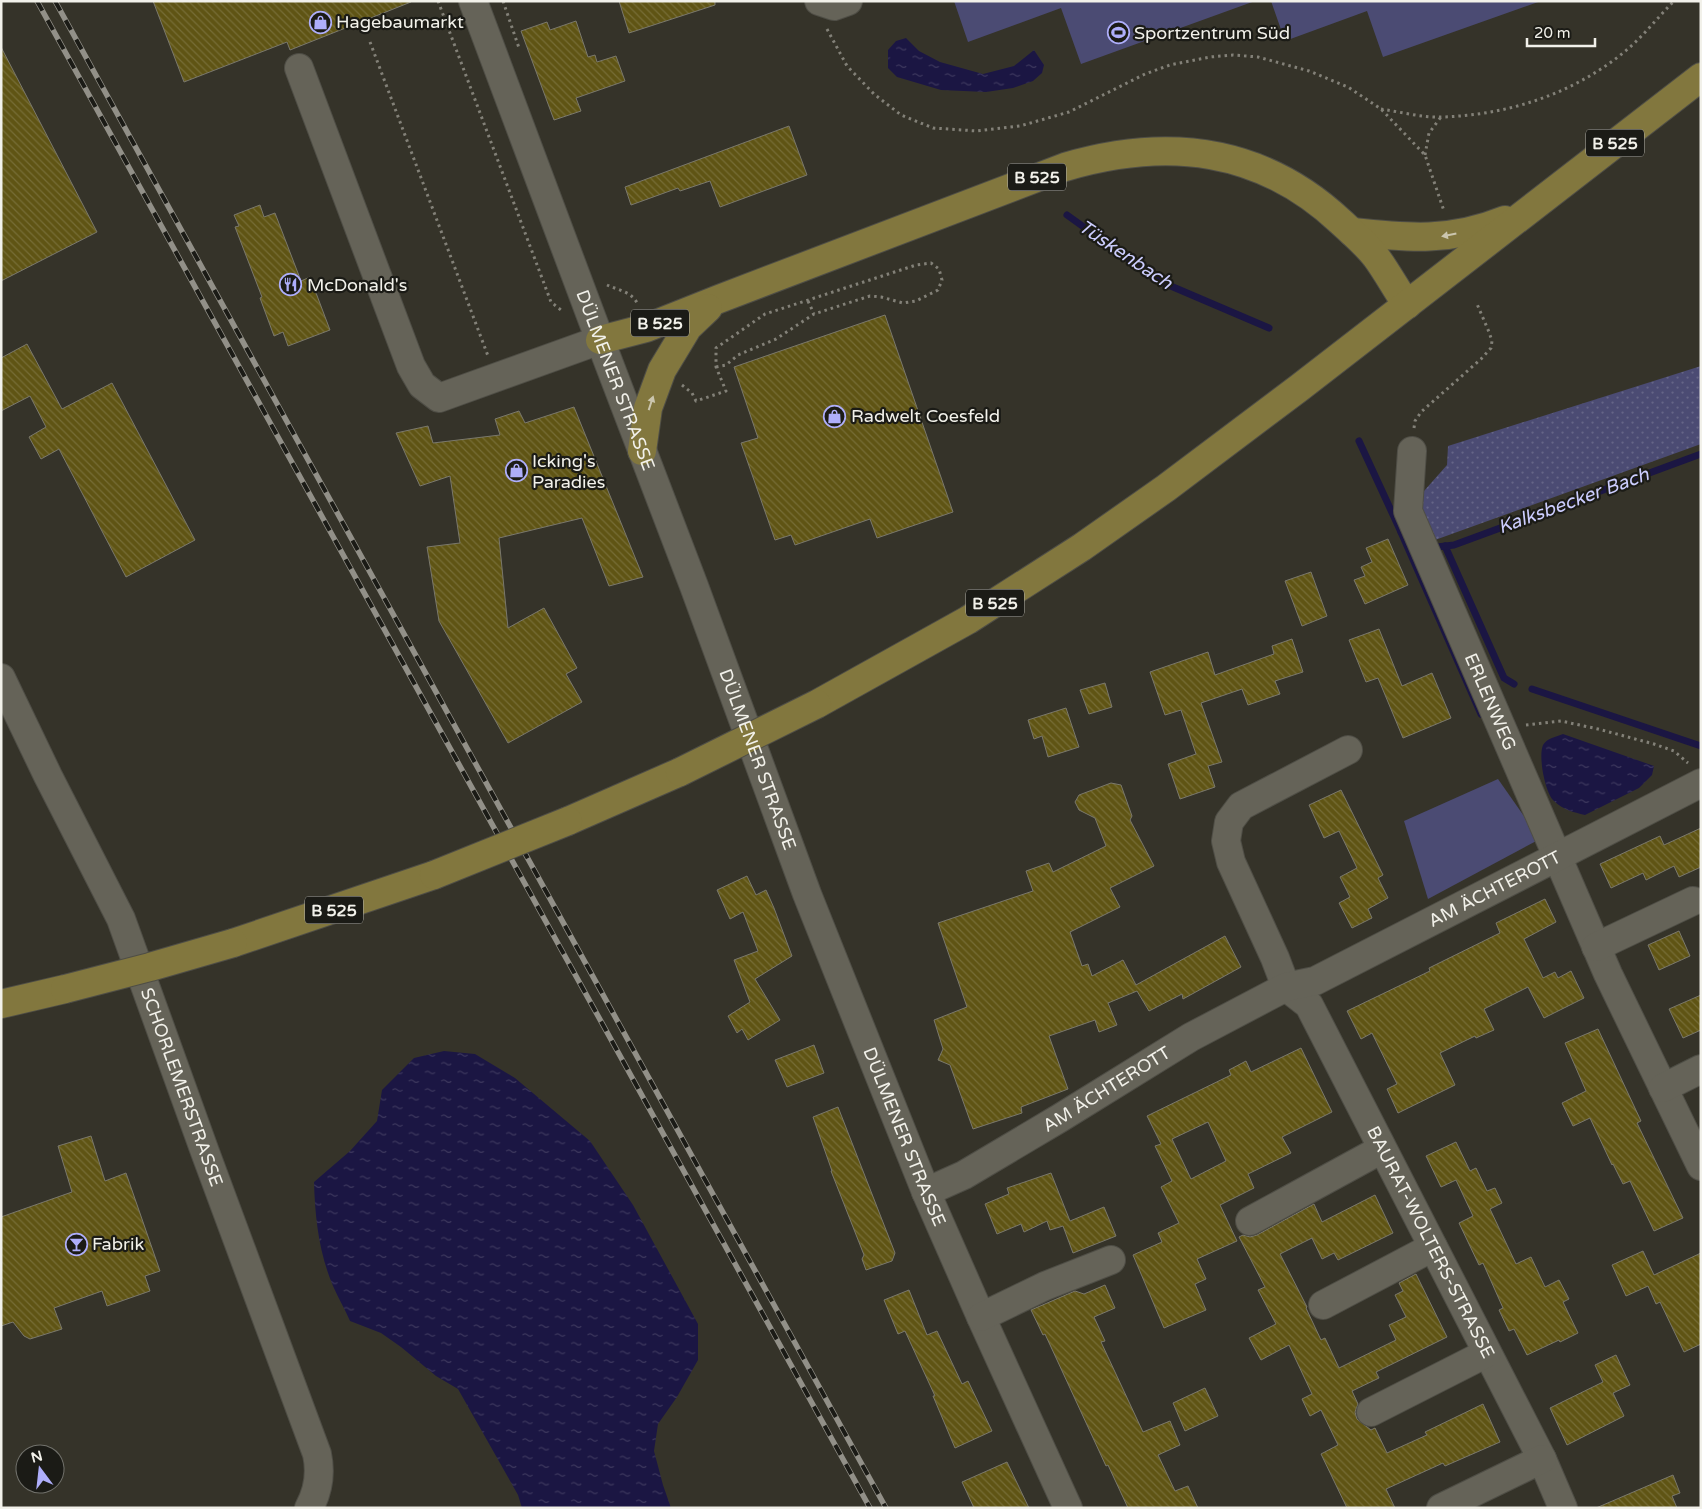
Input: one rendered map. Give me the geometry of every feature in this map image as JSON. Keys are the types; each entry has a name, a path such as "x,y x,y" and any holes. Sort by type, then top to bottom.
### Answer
{"main road":[{"name":"B 525","path":"1,1004 150,967 233,943 434,875 568,821 680,772 817,704 968,620 1082,547 1189,470 1407,305 1701,77"},
{"name":"B 525","path":"600,340 646,328 1065,167 1093,159 1138,151 1186,151 1212,155 1258,167 1303,192 1329,210 1375,256 1407,305"},
{"path":"1352,232 1388,236 1440,237 1482,229 1529,210"},
{"path":"642,451 648,408 662,370 688,327 719,299"}],"street":[{"name":"DÜLMENER STRASSE","path":"473,1 697,595 807,894 926,1192 1068,1508"},
{"path":"819,1 834,6 848,1"},
{"path":"299,68 411,366 422,385 439,398 600,340"},
{"name":"ERLENWEG","path":"1412,451 1408,511 1596,947 1701,1166"},
{"name":"SCHORLEMERSTRASSE","path":"1,678 48,776 121,919 317,1454 319,1465 318,1486 316,1497 309,1508"},
{"path":"1286,986 1231,862 1226,841 1229,822 1242,806 1348,750"},
{"name":"AM ÄCHTEROTT","path":"926,1192 964,1175 1191,1037 1286,986 1315,981 1558,856 1695,774"},
{"path":"1596,947 1693,901"},
{"name":"BAURAT-WOLTERS-STRASSE","path":"1286,986 1309,1005 1542,1459 1563,1508"},
{"path":"1663,1088 1701,1069"},
{"path":"1250,1221 1382,1148"},
{"path":"1323,1305 1433,1247"},
{"path":"981,1317 1045,1286 1111,1260"},
{"path":"1371,1412 1487,1353"},
{"path":"1441,1508 1542,1459"}],"path":[{"path":"438,1 551,302 565,313"},
{"path":"503,1 520,48"},
{"path":"1381,109 1441,117 1514,107 1541,99 1586,79 1625,52 1674,1"},
{"path":"826,27 829,36 847,66 874,94 901,115 933,128 977,131 1020,126 1069,112 1139,77 1170,65 1210,57 1233,55 1258,57 1309,71 1348,87 1381,109 1425,155 1446,216"},
{"path":"370,42 496,378"},
{"path":"1425,155 1429,133 1441,117"},
{"path":"662,370 692,393 696,401 726,391 716,367 716,348 765,314 916,265 931,263 939,269 942,280 938,290 916,301 903,303 882,297 870,296 814,314 776,339 738,355 726,365 716,367"},
{"path":"604,284 628,294 636,300 646,328"},
{"path":"808,301 814,314"},
{"path":"1412,451 1415,421 1421,412 1491,348 1492,341 1477,304"},
{"path":"1505,733 1531,724 1561,721 1598,729 1674,751 1695,774"}],"shaded area":[{"name":"Sportzentrum Süd","path":"954,1 1255,1 1081,64 1061,8 968,42"},
{"name":"Sportzentrum Süd","path":"1271,1 1541,1 1383,57 1367,11 1285,41"},
{"path":"1701,366 1701,444 1435,540 1417,505 1424,491 1447,465 1448,446"},
{"path":"1498,779 1540,839 1428,899 1404,821"}],"water":[{"path":"906,38 919,51 940,62 983,74 1014,66 1034,50 1044,65 1042,73 1033,81 1013,88 986,92 941,90 897,77 888,68 888,50 896,41"},
{"path":"1563,734 1654,766 1652,775 1639,788 1585,815 1565,809 1551,797 1543,774 1541,757 1543,745 1549,739"},
{"path":"444,1051 475,1054 515,1078 590,1141 633,1205 698,1324 698,1360 677,1397 658,1424 654,1451 671,1508 522,1508 518,1495 458,1389 436,1376 381,1333 350,1321 333,1286 324,1261 315,1209 314,1182 350,1151 377,1121 382,1090 414,1058"}],"building":[{"path":"153,1 411,2 290,50 287,42 184,82"},
{"path":"619,1 715,1 715,5 629,33"},
{"path":"576,21 588,57 595,55 597,62 616,56 625,81 576,98 581,111 554,120 521,31 547,22 550,30"},
{"path":"1,47 97,232 1,281"},
{"path":"789,126 807,175 720,207 710,181 680,191 678,188 631,205 625,187"},
{"path":"260,205 264,217 275,213 301,281 310,277 330,330 288,346 283,332 274,336 260,298 262,297 235,227 239,226 234,215"},
{"name":"Radwelt Coesfeld","path":"885,315 953,512 877,538 870,519 795,545 791,535 775,540 741,443 758,438 734,367"},
{"path":"27,344 62,409 112,383 195,540 126,577 59,449 41,459 29,437 46,427 30,396 1,411 1,358"},
{"path":"574,407 643,577 609,586 582,518 499,538 508,628 544,608 577,668 566,674 582,702 508,743 439,621 427,547 460,543 450,476 420,486 396,433 428,426 433,443 500,435 495,419 519,411 525,423"},
{"path":"1388,539 1408,585 1365,604 1354,580 1365,576 1361,567 1372,562 1366,548"},
{"path":"1311,572 1327,616 1302,626 1285,581"},
{"path":"1379,629 1402,686 1432,673 1451,718 1403,738 1378,678 1366,682 1349,640"},
{"path":"1292,639 1303,672 1275,681 1280,694 1248,705 1242,689 1201,703 1222,762 1208,766 1215,787 1180,799 1168,764 1196,754 1181,710 1165,715 1150,672 1208,652 1215,675 1274,654 1272,646"},
{"path":"1105,683 1112,707 1089,714 1080,690"},
{"path":"1066,708 1079,747 1048,757 1042,736 1034,739 1028,720"},
{"path":"1111,783 1121,785 1132,816 1130,820 1154,866 1110,888 1120,907 1070,932 1082,966 1088,964 1092,976 1123,960 1136,985 1225,936 1241,967 1183,999 1182,994 1149,1011 1137,991 1108,1003 1117,1025 1099,1032 1095,1020 1049,1036 1068,1089 1021,1107 1022,1113 973,1129 950,1065 938,1060 943,1049 934,1020 967,1007 938,923 1033,891 1026,871 1049,863 1053,872 1106,846 1095,818 1079,810 1075,802 1079,795"},
{"path":"1341,790 1383,875 1378,878 1388,898 1368,909 1372,918 1352,928 1339,903 1350,897 1340,877 1357,868 1339,831 1324,838 1309,805"},
{"path":"1701,828 1701,867 1679,877 1674,866 1646,880 1643,873 1611,888 1600,864 1660,836 1664,845"},
{"path":"747,876 756,895 766,890 792,956 755,979 780,1020 748,1040 742,1029 737,1033 728,1016 750,1002 734,960 758,951 743,912 730,919 717,890"},
{"path":"1545,899 1556,922 1524,939 1543,978 1555,972 1558,978 1571,971 1584,998 1544,1018 1528,987 1484,1009 1494,1030 1476,1038 1475,1036 1440,1053 1455,1085 1398,1113 1387,1089 1397,1084 1372,1033 1361,1039 1347,1011 1430,971 1429,968 1500,933 1496,923"},
{"path":"1679,931 1690,956 1659,970 1648,945"},
{"path":"1701,995 1701,1030 1683,1038 1669,1009"},
{"path":"1598,1029 1641,1121 1637,1123 1683,1218 1654,1231 1630,1181 1623,1184 1612,1165 1590,1118 1573,1126 1562,1103 1586,1091 1565,1043"},
{"path":"814,1045 824,1073 787,1087 775,1060"},
{"path":"1301,1048 1332,1112 1282,1137 1291,1153 1248,1174 1254,1188 1220,1205 1237,1241 1197,1259 1206,1279 1195,1284 1206,1310 1164,1328 1133,1255 1162,1242 1158,1233 1179,1223 1161,1187 1172,1181 1155,1146 1161,1144 1147,1116 1231,1075 1229,1070 1246,1061 1251,1072","holes":["1208,1122 1226,1161 1191,1179 1172,1139"]},
{"path":"838,1107 895,1253 892,1261 866,1270 862,1259 864,1255 831,1171 813,1117"},
{"name":"Fabrik","path":"91,1136 105,1181 126,1173 160,1271 145,1276 150,1291 107,1306 102,1291 54,1308 62,1329 30,1339 24,1336 13,1322 1,1326 1,1217 72,1192 58,1146"},
{"path":"1456,1142 1470,1171 1476,1168 1487,1191 1495,1188 1502,1203 1490,1209 1516,1264 1531,1257 1545,1287 1559,1280 1569,1299 1563,1302 1578,1333 1527,1355 1514,1329 1509,1331 1499,1310 1503,1308 1483,1263 1479,1265 1459,1223 1473,1216 1456,1180 1441,1187 1426,1156"},
{"path":"1051,1173 1070,1221 1104,1207 1116,1236 1073,1253 1063,1226 1050,1230 1047,1221 1024,1232 1021,1224 997,1234 985,1204 1009,1194 1007,1188"},
{"path":"1375,1195 1393,1233 1338,1260 1334,1253 1322,1259 1312,1238 1280,1254 1307,1307 1321,1340 1325,1338 1339,1368 1396,1340 1389,1325 1406,1317 1395,1295 1403,1291 1399,1283 1416,1274 1447,1337 1376,1372 1379,1378 1352,1391 1358,1404 1355,1412 1357,1419 1371,1430 1375,1428 1387,1453 1427,1435 1425,1432 1483,1404 1500,1442 1445,1466 1443,1463 1386,1489 1395,1508 1347,1508 1321,1454 1338,1445 1321,1410 1310,1416 1302,1399 1312,1394 1289,1345 1261,1360 1249,1338 1276,1324 1258,1290 1265,1287 1239,1237 1243,1235 1250,1237 1257,1235 1314,1204 1322,1222"},
{"path":"1643,1251 1654,1275 1701,1253 1701,1344 1684,1352 1660,1302 1656,1304 1648,1286 1626,1296 1612,1265"},
{"path":"1105,1285 1115,1308 1094,1317 1105,1341 1101,1342 1143,1432 1170,1421 1180,1445 1158,1455 1175,1491 1188,1486 1198,1508 1128,1508 1108,1465 1106,1466 1045,1334 1043,1335 1031,1310 1075,1291 1084,1294"},
{"path":"909,1290 927,1335 937,1331 962,1384 968,1381 992,1431 955,1448 933,1396 935,1396 905,1331 898,1334 884,1300"},
{"path":"1616,1355 1630,1385 1613,1393 1624,1416 1567,1445 1550,1408 1603,1382 1595,1365"},
{"path":"1205,1388 1218,1416 1185,1431 1173,1403"},
{"path":"1007,1462 1029,1508 974,1508 962,1482"},
{"path":"1673,1475 1680,1493 1672,1496 1677,1508 1596,1508"}],"waterway":[{"name":"Tüskenbach","path":"1067,215 1159,281 1269,328"},
{"path":"1359,441 1403,534"},
{"name":"Kalksbecker Bach","path":"1437,547 1454,545 1701,454"},
{"path":"1401,532 1481,714"},
{"path":"1445,546 1504,678 1514,684"},
{"path":"1532,689 1701,746"}],"railway":[{"path":"37,1 870,1508"},
{"path":"55,1 886,1508"}],"place":[{"name":"Hagebaumarkt","path":"320,22"},
{"name":"Sportzentrum Süd","path":"1118,33"},
{"name":"McDonald's","path":"291,285"},
{"name":"Radwelt Coesfeld","path":"835,416"},
{"name":"Icking's Paradies","path":"516,471"},
{"name":"Fabrik","path":"76,1244"}]}
